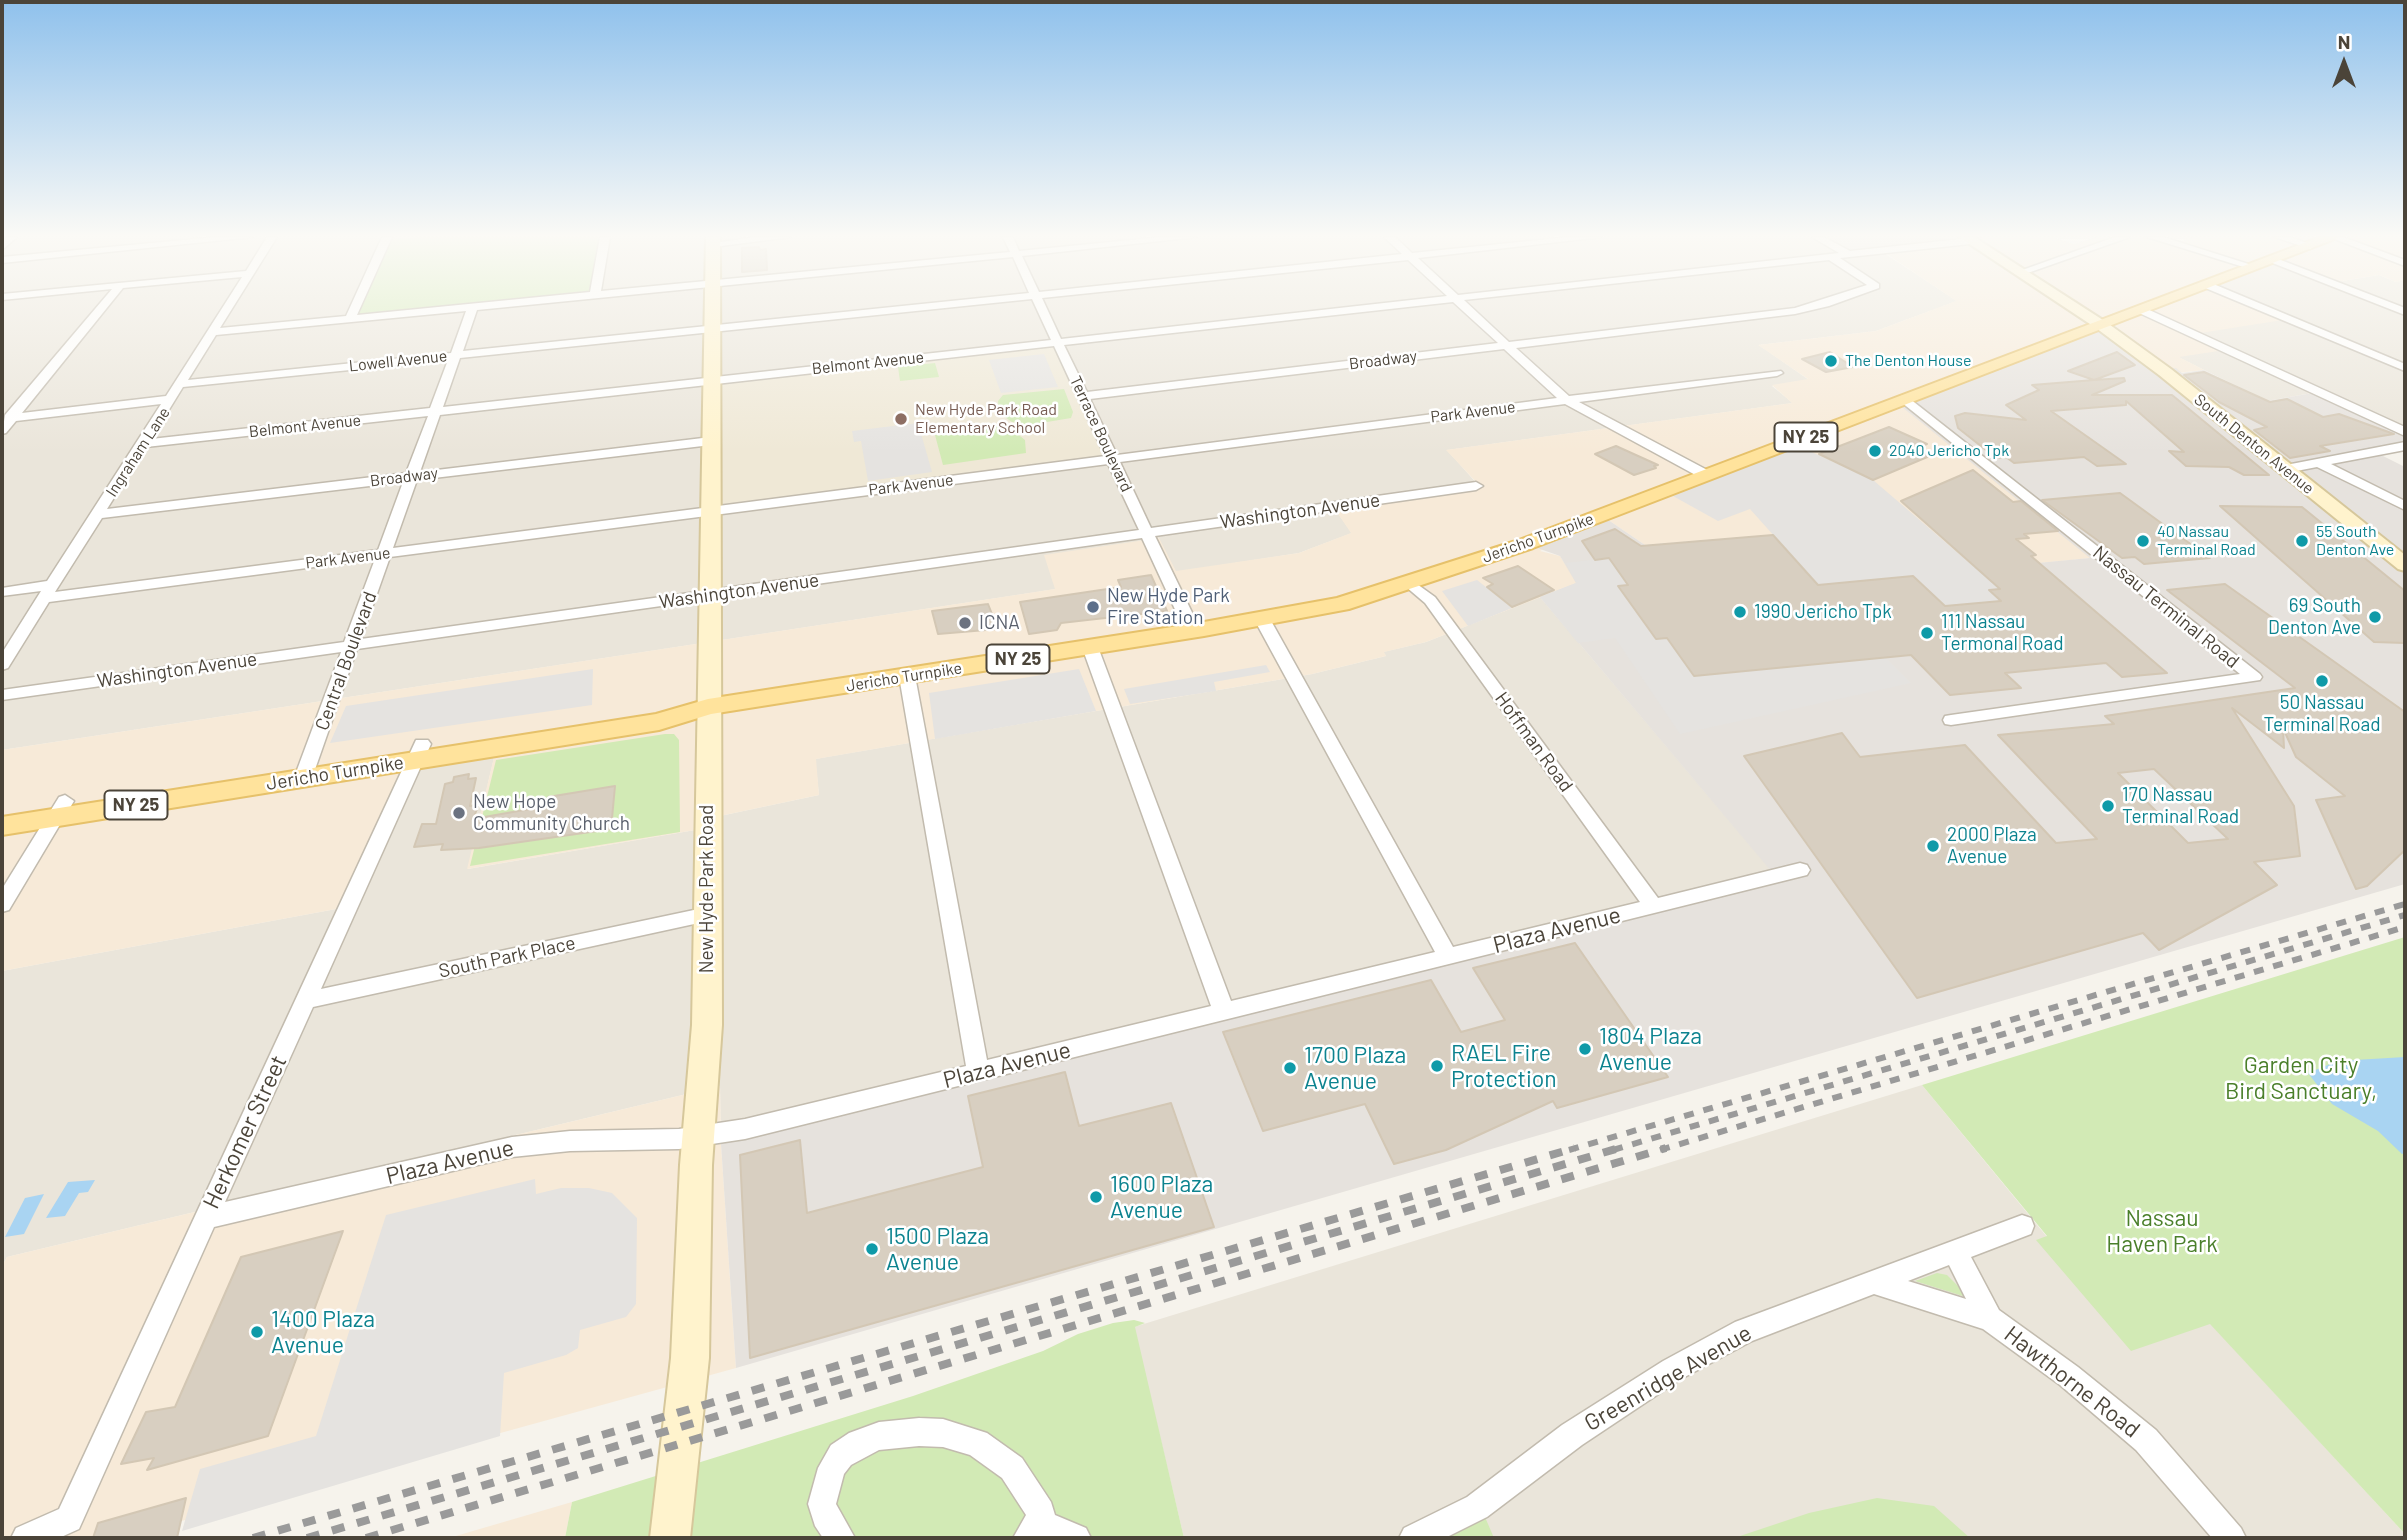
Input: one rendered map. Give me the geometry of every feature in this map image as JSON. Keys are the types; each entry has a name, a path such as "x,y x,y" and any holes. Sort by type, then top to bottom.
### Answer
{"main road":[{"name":"New Hyde Park Road","path":"670,1538 690,1358 699,1136 706,1051 712,309"},
{"name":"South Denton Avenue","path":"2076,309 2101,325 2405,565"},
{"name":"Jericho Turnpike","path":"2,811 60,809 419,752 659,722 708,708 1194,631 1341,604 1526,544 2144,309"},
{"name":"Jericho Turnpike","path":"2,826 60,809"}],"street":[{"path":"2,430 7,418 100,309"},
{"name":"Ingraham Lane","path":"2,665 229,309"},
{"path":"350,318 354,309"},
{"path":"214,332 452,309"},
{"name":"Central Boulevard","path":"306,770 472,309"},
{"name":"Lowell Avenue","path":"181,384 903,309"},
{"name":"Terrace Boulevard","path":"1041,309 1194,631"},
{"name":"Belmont Avenue","path":"143,444 1357,309"},
{"path":"1467,309 1566,400 1706,475"},
{"name":"Broadway","path":"1083,396 1809,309"},
{"path":"2264,309 2405,368"},
{"path":"2141,310 2405,432"},
{"name":"Park Avenue","path":"2,592 48,592 385,553 1777,373"},
{"path":"7,418 172,399"},
{"name":"Nassau Terminal Road","path":"1905,399 2253,677 1951,720"},
{"name":"Broadway","path":"97,514 711,440"},
{"path":"2286,469 2405,446"},
{"path":"2319,463 2405,506"},
{"name":"Washington Avenue","path":"2,695 1476,486"},
{"name":"Hoffman Road","path":"1410,583 1430,600 1654,906"},
{"path":"1262,619 1448,957"},
{"path":"1090,647 1224,1012"},
{"path":"907,676 978,1072"},
{"name":"Herkomer Street","path":"26,1538 69,1519 419,752"},
{"path":"2,905 60,809"},
{"name":"Plaza Avenue","path":"206,1218 522,1146 699,1136 745,1129 1800,870"},
{"name":"South Park Place","path":"306,1000 708,914"},
{"name":"Greenridge Avenue","path":"1414,1538 1499,1493 1572,1435 1672,1370 1744,1331 2022,1226"},
{"path":"1955,1252 1990,1319"},
{"name":"Hawthorne Road","path":"1874,1282 1990,1319 2069,1376 2146,1440 2231,1538"},
{"path":"840,1538 825,1516 822,1504 832,1468 841,1455 859,1443 899,1433 943,1433 977,1443 994,1453 1024,1483 1041,1512 1034,1531 1076,1538"}],"shaded area":[{"path":"2,309 1936,309 1876,331 1759,345 1809,380 1772,386 1793,403 1447,450 1479,486 1335,509 1352,533 1299,553 1176,572 1045,555 1056,589 2,750"},
{"path":"1935,309 2265,309 2289,319 2194,334 2225,350 2179,357 2204,370 1898,403 2091,558 1818,585 1773,535 1645,545 1601,515 1540,551 1560,556 1577,583 1426,642 1384,652 1386,656 1312,674 816,759 819,795 701,820 701,829 467,869 496,749 408,762 336,909 2,971 2,750 1055,589 1044,555 1159,538 1176,571 1299,553 1351,533 1334,508 1479,485 1446,450 1792,403 1772,385 1808,379 1758,345 1876,331"},
{"path":"2200,309 2405,309 2405,432 2318,392 2267,401 2178,357 2192,334"},
{"path":"2101,325 2160,368 2176,368 2182,373 2204,370 2267,401 2318,392 2405,432 2405,446 2375,452 2405,467 2405,884 736,1368 721,1144 1777,878 1540,597 1576,583 1560,556 1526,544 1601,515 1645,545 1773,535 1818,584 2090,558 1897,403"},
{"name":"New Hyde Park Road Elementary School","path":"1055,343 1108,458 710,509 712,381"},
{"path":"1044,354 1058,387 1001,393 989,360"},
{"path":"918,423 932,472 868,481 861,441 854,442 852,431"},
{"path":"1792,443 1873,480 2000,589 2001,601 1944,606 1913,576 1818,585 1750,509 1718,521 1664,491"},
{"path":"1609,558 1628,585 1618,587 1655,639 1667,638 1695,676 1885,657 1911,683 1680,734 1615,638 1578,643 1540,597 1576,583 1566,563"},
{"path":"1477,580 1512,608 1468,626 1442,591"},
{"path":"1540,597 1778,878 721,1144 720,1086 7,1257 2,1266 2,971 336,909 408,762 496,749 468,869 701,829 701,820 819,795 815,759 1312,674 1386,656 1383,652 1426,642"},
{"path":"1266,665 1270,672 1214,682 1216,691 1130,704 1124,689"},
{"path":"593,669 592,705 330,743 346,706"},
{"path":"1079,669 1096,711 935,739 929,693"},
{"path":"1922,1085 2047,1237 2037,1240 2210,1323 2405,1534 2405,1538 1184,1538 1134,1327"},
{"path":"720,1086 721,1144 736,1368 120,1538 2,1538 2,1266 7,1257"},
{"path":"535,1179 536,1194 561,1188 589,1188 612,1193 637,1218 636,1304 626,1317 580,1330 578,1348 566,1355 504,1373 500,1436 182,1531 200,1469 316,1436 386,1215"},
{"path":"572,1502 565,1538 449,1538"}],"green space":[{"path":"359,309 438,309 355,317"},
{"path":"935,363 939,377 900,381 898,367"},
{"path":"1064,389 1073,412 1071,418 1029,425 1012,422 999,413 998,401 1003,395"},
{"path":"962,423 1007,426 1025,440 1026,453 943,465 935,435"},
{"path":"674,734 679,740 680,832 470,866 496,760"},
{"name":"Nassau Haven Park","path":"2405,937 2405,1534 2210,1324 2131,1351 2036,1240 2047,1236 1922,1085"},
{"path":"1937,1273 1947,1275 1966,1297 1915,1281"},
{"path":"1134,1320 1145,1323 1135,1327 1184,1538 565,1538 572,1502 913,1396 1043,1351 1078,1334 1113,1323"},
{"path":"1877,1498 1934,1506 1970,1538 1734,1538 1809,1513"},
{"path":"1485,1517 1494,1538 1438,1538"}],"water":[{"path":"2405,1057 2405,1153 2402,1154 2378,1131 2332,1104 2308,1073 2338,1061"},
{"path":"95,1180 88,1192 79,1193 65,1216 46,1218 68,1182"},
{"path":"44,1194 24,1234 5,1237 25,1198"}],"building":[{"name":"The Denton House","path":"1830,352 1853,367 1826,372 1802,359"},
{"path":"2117,352 2135,365 2094,380 2068,371"},
{"path":"2204,372 2270,402 2287,399 2323,417 2339,414 2394,434 2320,446 2330,451 2290,458 2254,430 2267,427 2219,402 2184,375"},
{"path":"2124,378 2125,381 2092,395 2172,395 2269,475 2244,475 2229,467 2186,466 2169,451 2184,452 2126,401 2126,405 2051,411 2126,464 2097,466 2084,457 2014,463 2006,457 1996,458 1958,428 1955,416 1965,413 2026,420 2006,405 2039,390 2032,385"},
{"name":"2040 Jericho Tpk","path":"1889,427 1927,444 1917,448 1932,455 1873,480 1819,454"},
{"path":"1616,446 1658,465 1634,475 1595,454"},
{"path":"1973,470 2013,502 2021,501 2058,531 2024,534 2029,538 2016,539 2036,555 2031,556 2167,673 2122,677 2106,663 2005,673 2021,688 1950,695 1911,655 1694,676 1667,638 1656,639 1618,586 1628,585 1609,558 1595,560 1582,541 1615,529 1641,546 1773,535 1818,585 1913,576 1945,606 2001,601 1989,590 2000,589 1901,501"},
{"name":"40 Nassau Terminal Road","path":"2120,493 2210,558 2144,564 2135,557 2122,558 2042,500"},
{"path":"2220,506 2302,507 2405,591 2405,643 2374,642"},
{"path":"1518,566 1554,590 1512,607 1487,587 1493,584 1483,578"},
{"name":"New Hyde Park Fire Station","path":"1151,575 1167,611 1061,623 1057,630 1029,634 1020,602 1121,587 1118,580"},
{"path":"2225,584 2405,712 2405,850 2367,886 2356,889 2316,800 2345,796 2296,757 2283,728 2284,748 2232,708 2294,806 2300,856 2254,862 2277,885 2159,950 2143,933 1917,998 1744,756 1842,733 1860,757 1965,745 2056,843 2097,839 1998,735 2114,724 2105,716 2295,688 2167,590","holes":["2154,769 2228,839 2188,843 2118,773"]},
{"name":"ICNA","path":"988,604 998,629 938,634 932,611"},
{"path":"469,774 468,779 476,778 470,806 479,804 473,819 547,806 548,797 615,786 611,829 479,848 441,850 443,844 414,847 422,824 436,824 445,784 453,782 454,777"},
{"path":"1575,943 1668,1077 1557,1108 1553,1101 1446,1150 1394,1164 1365,1104 1263,1131 1223,1032 1431,980 1461,1032 1505,1020 1473,968"},
{"path":"1065,1072 1079,1126 1171,1103 1214,1227 750,1358 740,1155 800,1140 807,1213 983,1167 968,1096"},
{"name":"1400 Plaza Avenue","path":"343,1231 268,1436 147,1470 154,1458 121,1464 146,1412 175,1407 241,1257"},
{"path":"186,1498 177,1538 93,1538 98,1523"}],"railway":[{"path":"1569,1150 2405,904"},
{"path":"1613,1150 2405,915"},
{"path":"1660,1150 2405,927"},
{"path":"253,1538 1575,1148"},
{"path":"307,1538 1619,1148"},
{"path":"366,1538 1666,1148"}],"place":[{"name":"The Denton House","path":"1831,361"},
{"name":"New Hyde Park Road Elementary School","path":"901,419"},
{"name":"2040 Jericho Tpk","path":"1875,451"},
{"name":"40 Nassau Terminal Road","path":"2143,541"},
{"name":"55 South Denton Ave","path":"2302,541"},
{"name":"New Hyde Park Fire Station","path":"1093,607"},
{"name":"1990 Jericho Tpk","path":"1740,612"},
{"name":"69 South Denton Ave","path":"2375,617"},
{"name":"ICNA","path":"965,623"},
{"name":"111 Nassau Termonal Road","path":"1927,633"},
{"name":"50 Nassau Terminal Road","path":"2322,681"},
{"name":"170 Nassau Terminal Road","path":"2108,806"},
{"name":"New Hope Community Church","path":"459,813"},
{"name":"2000 Plaza Avenue","path":"1933,846"},
{"name":"1804 Plaza Avenue","path":"1585,1049"},
{"name":"RAEL Fire Protection","path":"1437,1066"},
{"name":"1700 Plaza Avenue","path":"1290,1068"},
{"name":"1600 Plaza Avenue","path":"1096,1197"},
{"name":"1500 Plaza Avenue","path":"872,1249"},
{"name":"1400 Plaza Avenue","path":"257,1332"}],"park label":[{"name":"Garden City Bird Sanctuary,","path":"2301,1078"}]}
